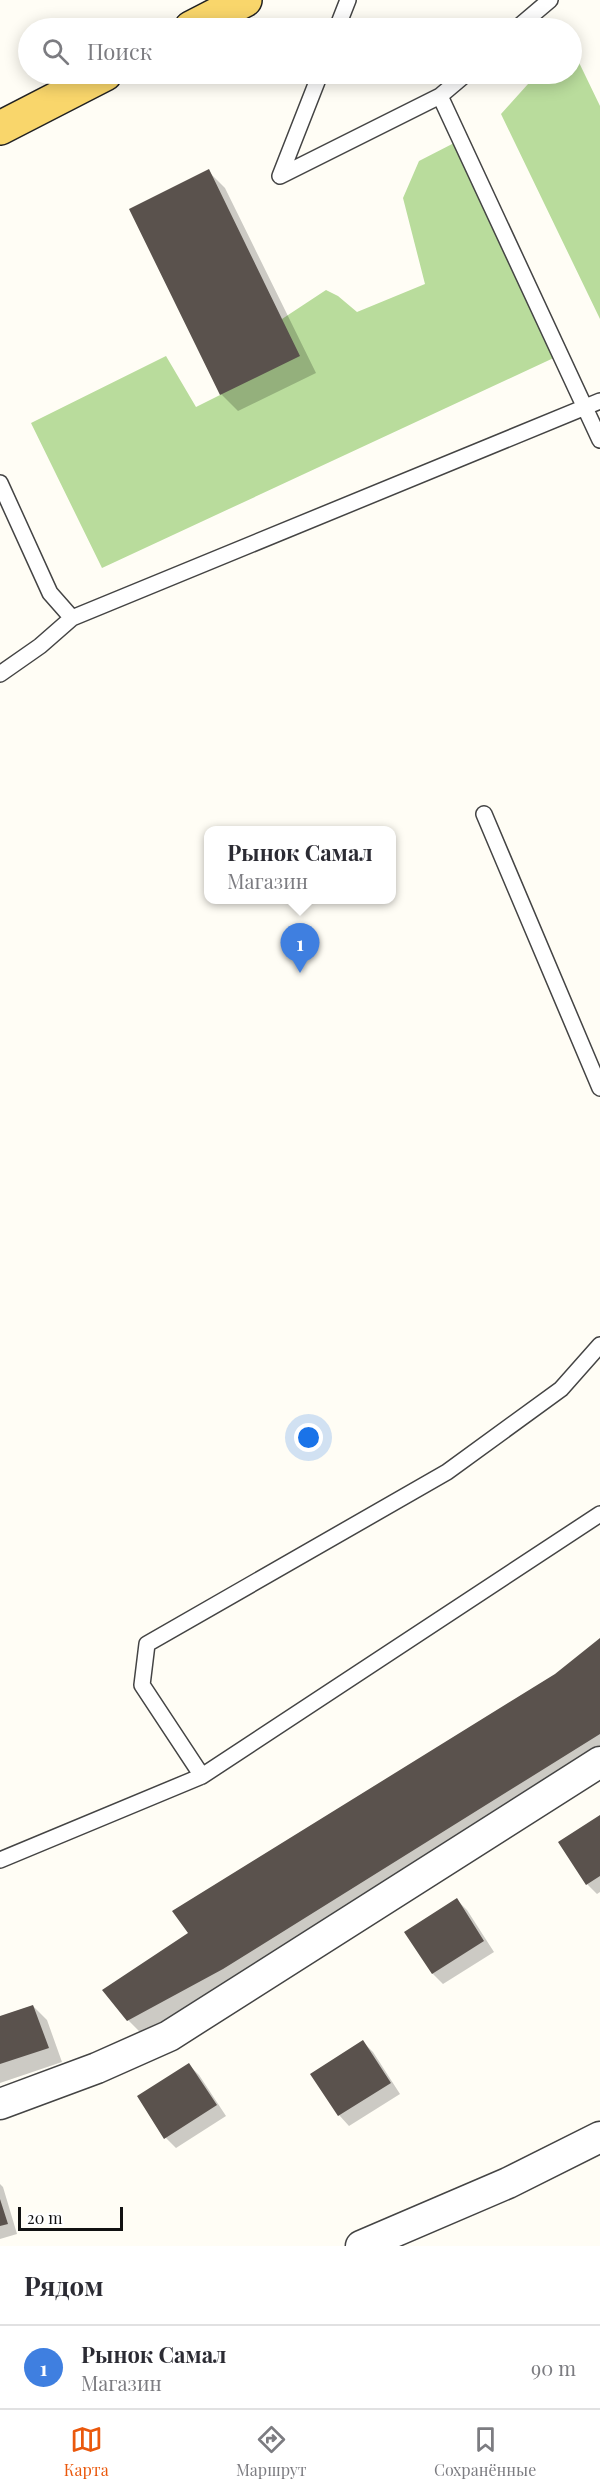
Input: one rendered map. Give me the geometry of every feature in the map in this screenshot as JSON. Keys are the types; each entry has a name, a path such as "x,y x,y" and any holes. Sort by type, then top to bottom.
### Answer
{"main road":[{"path":"210,18 245,0"},
{"path":"0,128 86,84"}],"street":[{"path":"0,2104 97,2068 168,2036 600,1762"},
{"path":"361,2246 508,2184 600,2136"}],"lane":[{"path":"342,18 348,0"},
{"path":"529,18 550,0"},
{"path":"316,84 280,176 440,96 454,84"},
{"path":"440,96 600,440"},
{"path":"0,674 40,646 72,618 600,401"},
{"path":"0,483 50,593 72,618"},
{"path":"484,814 600,1088"},
{"path":"202,1776 142,1685 147,1644 447,1472 561,1389 600,1345"},
{"path":"0,1860 202,1776 600,1514"}],"green space":[{"path":"582,69 600,106 600,319 501,114 528,84 582,84"},
{"path":"456,142 560,355 102,568 31,423 166,356 196,407 220,395 282,319 326,290 338,296 357,312 425,284 403,198 419,161"}],"building":[{"path":"209,169 300,356 220,395 129,209"},
{"path":"600,1638 600,1734 223,1969 127,2021 102,1990 188,1933 172,1911 555,1674"},
{"path":"600,1815 600,1876 586,1885 558,1842"},
{"path":"457,1898 484,1941 432,1974 404,1932"},
{"path":"33,2005 49,2048 0,2064 0,2016"},
{"path":"363,2040 391,2083 338,2116 310,2074"},
{"path":"189,2063 217,2105 164,2139 137,2096"},
{"path":"0,2199 8,2224 0,2226"}],"place":[{"name":"Рынок Самал","path":"300,973"}]}
